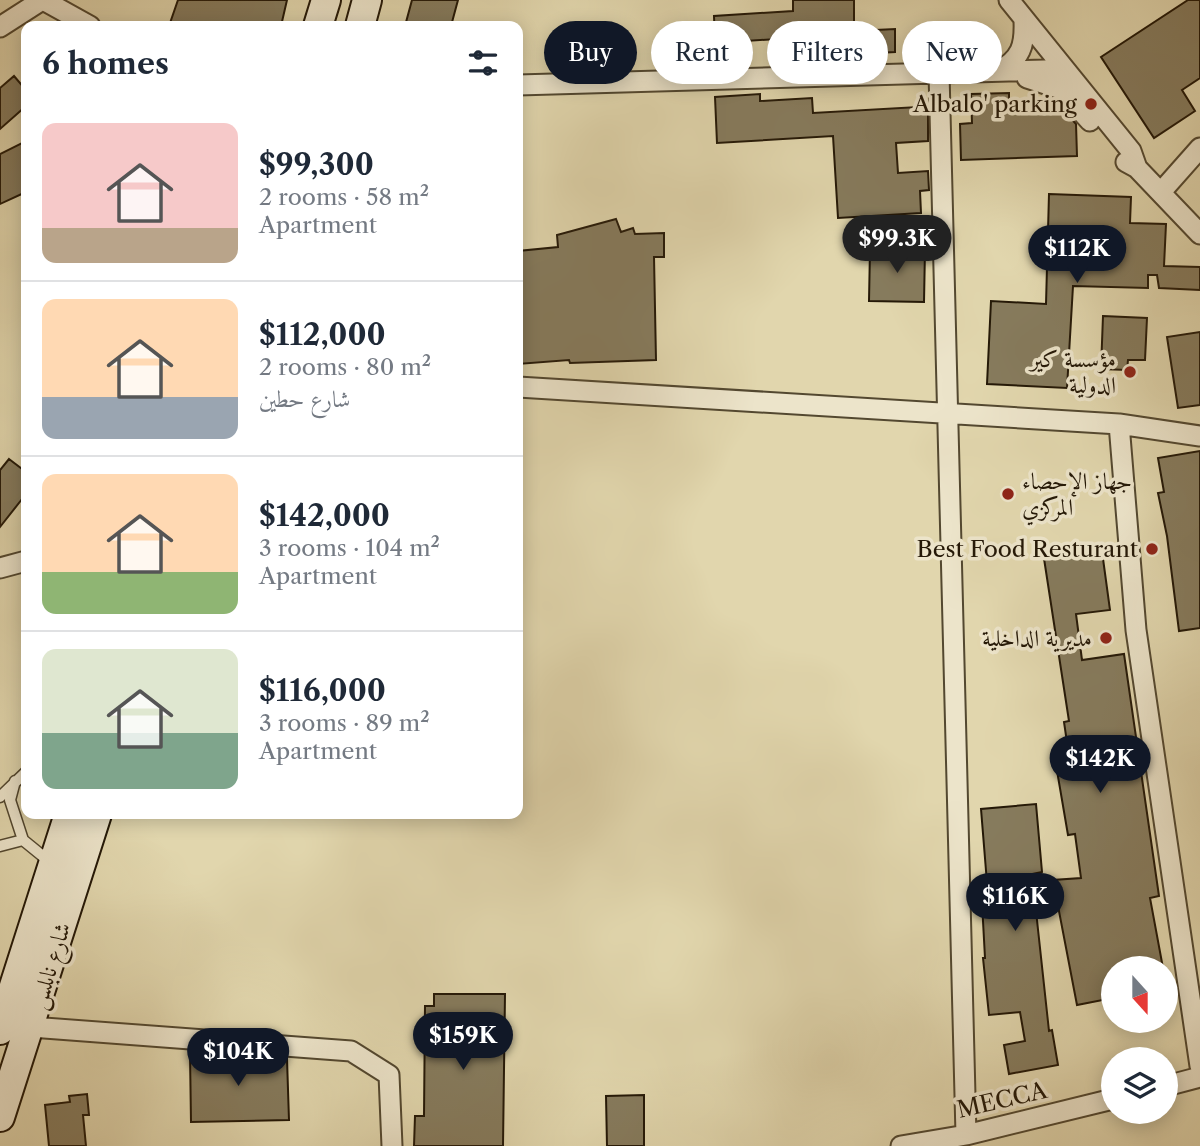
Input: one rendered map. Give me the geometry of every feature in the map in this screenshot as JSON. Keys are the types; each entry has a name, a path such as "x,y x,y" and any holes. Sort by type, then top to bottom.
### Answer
{"main road":[{"path":"320,21 326,0"},
{"path":"361,21 367,0"},
{"name":"شارع نابلس","path":"0,1030 67,819"},
{"name":"شارع نابلس","path":"0,1116 31,1027 95,819"}],"street":[{"path":"0,27 42,0 81,21"},
{"path":"1009,0 1131,151 1138,167 1200,234"},
{"path":"1002,69 1015,61 1025,44 1024,21"},
{"path":"1043,75 1046,46"},
{"path":"1002,71 1072,78"},
{"path":"523,85 902,74"},
{"path":"1043,75 1060,89 1122,160 1138,167"},
{"path":"939,84 966,1135"},
{"path":"1161,192 1200,148"},
{"path":"523,387 1119,424 1200,436"},
{"path":"1119,424 1136,630 1200,1066"},
{"path":"0,568 21,562"},
{"path":"31,1027 351,1051 389,1075 392,1146"},
{"path":"1178,1083 1200,1077"},
{"name":"MECCA","path":"901,1146 966,1135 1101,1102"}],"lane":[{"path":"0,797 21,777"},
{"path":"15,782 10,800 23,840 53,865"},
{"path":"0,846 23,840"}],"building":[{"path":"178,0 287,0 282,21 171,21"},
{"path":"412,0 458,0 452,21 406,21"},
{"path":"793,0 854,0 854,21 767,21 767,40 753,41 753,21 714,21 714,16 793,11"},
{"path":"1188,0 1200,0 1200,78 1182,90 1195,111 1154,138 1101,57"},
{"path":"888,29 895,29 895,52 888,52"},
{"path":"14,76 21,84 21,110 0,129 0,88"},
{"path":"1009,93 1009,110 1062,108 1076,124 1077,156 961,160 960,124 972,123 971,94"},
{"path":"760,94 760,101 812,98 813,113 918,107 918,111 928,111 928,141 896,143 898,173 928,171 929,190 920,191 921,213 838,218 833,136 717,143 715,97"},
{"path":"21,144 21,194 0,204 0,154"},
{"path":"1049,194 1131,197 1130,223 1166,224 1164,266 1200,267 1200,290 1159,288 1157,275 1148,275 1148,288 1073,286 1067,388 987,384 991,301 1046,304"},
{"path":"616,219 621,232 633,228 635,234 664,233 664,257 654,257 656,360 570,363 569,360 523,364 523,250 558,247 557,235"},
{"path":"870,249 925,249 924,302 869,301"},
{"path":"1103,316 1147,318 1145,360 1128,360 1127,370 1101,369"},
{"path":"1200,332 1200,405 1178,408 1167,337"},
{"path":"1200,451 1200,628 1179,631 1167,536 1158,493 1164,492 1158,458"},
{"path":"9,459 21,468 21,500 0,527 0,470"},
{"path":"1101,544 1110,610 1076,614 1082,660 1124,654 1159,896 1150,898 1161,956 1101,956 1101,1000 1077,1005 1053,880 1081,878 1075,834 1068,835 1055,759 1069,756 1064,722 1069,721 1043,552"},
{"path":"1036,804 1042,872 1032,874 1049,1031 1052,1030 1058,1065 1009,1074 1004,1045 1025,1041 1020,1012 989,1015 983,958 981,884 987,883 981,809"},
{"path":"434,994 505,994 503,1146 414,1146 415,1116 424,1116 425,1006 434,1006"},
{"path":"213,1053 287,1059 289,1120 191,1122 190,1054"},
{"path":"87,1094 89,1115 83,1115 86,1146 49,1146 45,1105 70,1102 69,1096"},
{"path":"644,1095 644,1146 607,1146 606,1096"}],"place":[{"name":"Albalo' parking","path":"1091,104"},
{"name":"مؤسسة كير الدولية","path":"1130,372"},
{"name":"جهاز الإحصاء المركزي","path":"1008,494"},
{"name":"Best Food Resturant","path":"1152,549"},
{"name":"مديرية الداخلية","path":"1106,638"}]}
